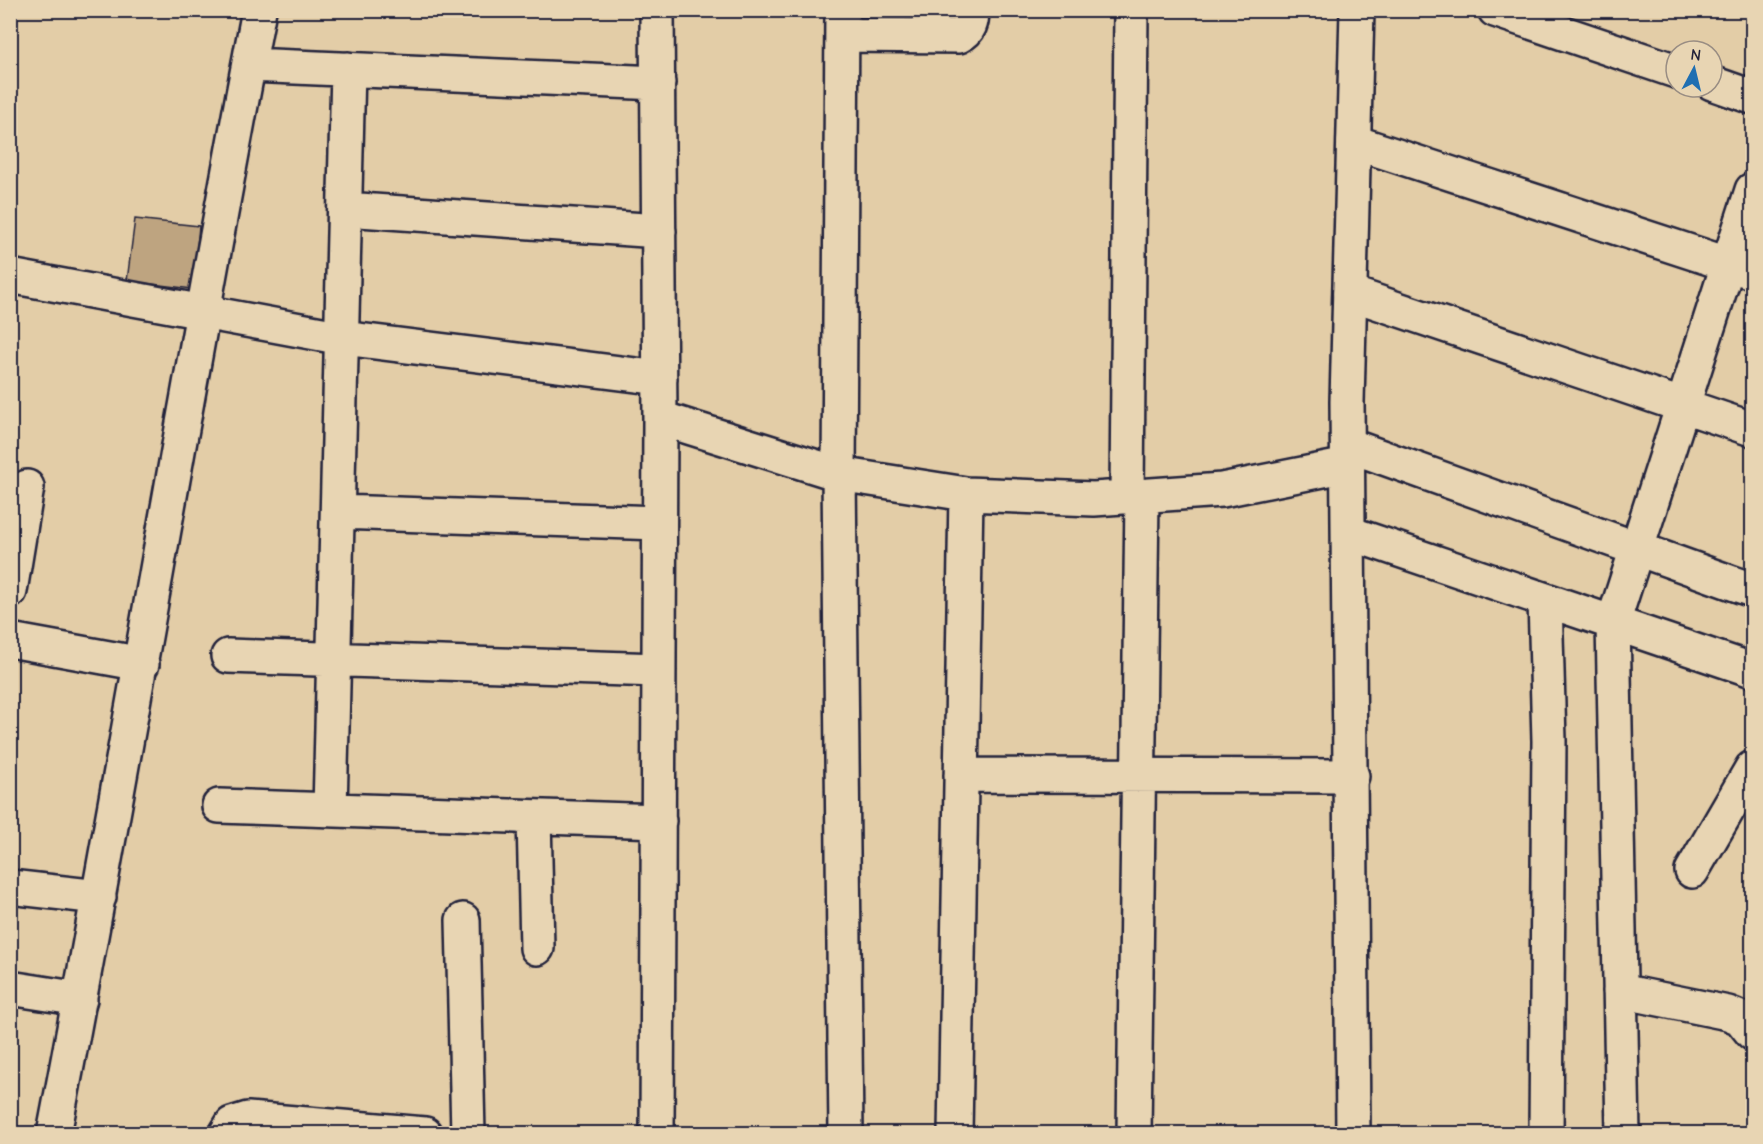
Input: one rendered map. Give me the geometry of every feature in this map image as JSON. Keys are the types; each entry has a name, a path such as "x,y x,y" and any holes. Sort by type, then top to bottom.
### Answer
{"street":[{"path":"54,1134 142,664 201,312 259,10"},
{"path":"657,10 660,378 657,1134"},
{"path":"846,1134 839,474 842,23 959,36 965,33 970,26 972,10"},
{"path":"1131,10 1138,775 1134,1134"},
{"path":"1353,1134 1348,455 1357,10"},
{"path":"1495,10 1664,67"},
{"path":"249,64 658,83"},
{"path":"330,810 348,69"},
{"path":"1724,87 1752,97"},
{"path":"1354,142 1741,268"},
{"path":"1623,1134 1613,623 1683,405 1741,268 1752,190"},
{"path":"345,209 659,231"},
{"path":"10,276 343,338 660,378"},
{"path":"1350,293 1752,429"},
{"path":"660,418 839,474 966,494 1094,499 1222,490 1348,455 1752,590"},
{"path":"10,591 27,487"},
{"path":"955,1134 966,494"},
{"path":"338,512 659,523"},
{"path":"1349,533 1752,670"},
{"path":"1545,600 1549,741 1546,1134"},
{"path":"10,640 142,664"},
{"path":"228,656 659,670"},
{"path":"1692,871 1752,768"},
{"path":"961,775 1352,776"},
{"path":"219,806 659,821"},
{"path":"534,817 537,948"},
{"path":"10,887 99,897"},
{"path":"463,920 468,1134"},
{"path":"10,988 80,999"},
{"path":"1620,991 1728,1013 1740,1018 1752,1033"},
{"path":"226,1134 232,1124 248,1119 425,1134"}],"building":[{"path":"135,219 199,226 193,289 127,281"}]}
